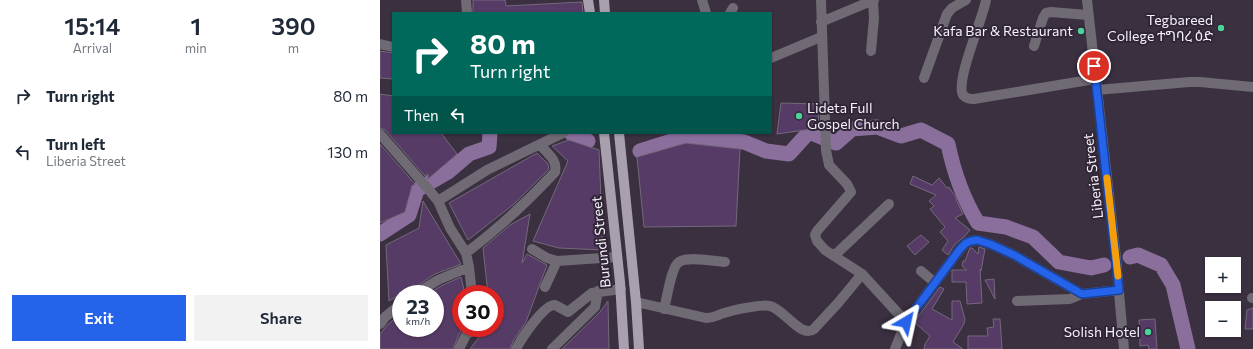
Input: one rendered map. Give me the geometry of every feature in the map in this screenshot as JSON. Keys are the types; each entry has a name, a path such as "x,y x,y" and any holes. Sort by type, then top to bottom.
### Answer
{"main road":[{"path":"588,0 590,12"},
{"path":"604,0 605,12"},
{"name":"Burundi Street","path":"604,134 621,289 624,349"},
{"name":"Burundi Street","path":"619,134 629,226 639,349"},
{"path":"614,228 629,226"},
{"path":"624,349 639,349"}],"street":[{"path":"466,0 467,12"},
{"path":"702,0 706,12"},
{"path":"821,0 821,37 826,150 829,164 847,184 851,192 815,235 817,241 825,250 862,274 906,322"},
{"path":"821,22 873,0 874,18 871,51"},
{"path":"924,78 947,14 952,8 966,0"},
{"path":"986,0 980,24 964,66 962,90 965,97 968,99 1095,79"},
{"name":"Liberia Street","path":"1087,0 1119,290 1124,349"},
{"path":"1034,46 1046,13 1051,12 1088,15"},
{"path":"772,58 821,37"},
{"path":"380,44 392,47"},
{"path":"1097,90 1189,82 1253,87"},
{"path":"438,201 487,170 562,134"},
{"path":"381,139 426,186 438,201 450,228 466,253 471,285"},
{"path":"466,253 482,241 520,207 555,172 555,161 540,145"},
{"path":"834,256 889,204"},
{"path":"895,349 906,322 934,282 966,243 977,240 990,244 1014,255 1082,294"},
{"path":"532,250 547,258 557,261 617,256"},
{"path":"664,309 675,267 680,261 690,259 725,262"},
{"path":"545,287 557,261"},
{"path":"430,285 469,267"},
{"path":"921,271 934,282"},
{"path":"636,302 706,318 712,318 732,311 760,306 771,306 780,311 801,330 806,332 811,331 838,303 862,274"},
{"path":"516,349 532,325 549,306 555,305 568,312 589,294 598,291 621,289"},
{"path":"1017,301 1070,299 1082,294 1119,290"},
{"path":"552,349 595,307 598,291"},
{"path":"380,324 392,311"},
{"path":"459,349 465,337"}],"building":[{"path":"473,0 505,0 506,6 582,2 583,12 473,12"},
{"path":"380,51 392,53 392,79 380,78"},
{"path":"380,94 392,96 392,134 442,134 457,154 428,179 428,174 425,176 385,130 380,128"},
{"name":"Lideta Full Gospel Church","path":"781,103 818,104 819,128 777,134"},
{"path":"569,140 599,150 603,250 559,248 533,241 568,161 552,146"},
{"path":"686,143 740,149 736,226 644,227 637,157"},
{"path":"380,144 415,184 412,186 405,212 380,223"},
{"path":"537,153 548,164 549,169 514,204 468,240 449,203"},
{"path":"913,176 932,185 939,178 947,188 949,187 957,199 963,214 955,218 970,230 955,244 948,255 942,250 948,241 940,232 945,227 930,209 934,206 929,201 936,195 910,184"},
{"path":"423,201 461,264 435,274 418,285 392,285 392,299 389,301 386,245 419,228"},
{"path":"530,214 522,263 527,254 547,265 526,322 513,341 510,349 470,349 479,337 504,337 504,285 487,285 483,248 510,225"},
{"path":"921,235 929,242 915,255 907,246"},
{"path":"979,247 985,249 981,271 980,269 982,303 967,304 966,282 952,282 952,270 967,270 962,266 963,261 965,261 970,248 978,254"},
{"path":"461,277 463,285 452,285 452,337 458,337 453,349 380,349 380,334 392,321 392,337 444,337 443,285"},
{"path":"994,279 995,299 985,280"},
{"path":"940,287 944,289 932,309 952,320 952,301 960,301 965,319 964,324 953,342 963,349 924,349 930,336 914,322"},
{"path":"608,301 609,349 562,349 600,312"},
{"path":"1253,308 1253,329 1245,329 1247,310"},
{"path":"993,319 1000,319 1002,349 968,349 968,336 988,336 987,328 994,327"},
{"name":"Solish Hotel","path":"1155,319 1157,349 1149,349 1148,345 1140,346 1139,320"}],"waterway":[{"path":"640,151 688,136 744,142 766,151 789,154 809,132 836,143 852,129 877,127 901,136 921,130 948,144 959,185 967,204 978,223 1006,227 1033,237 1059,262 1091,268 1104,265"},
{"path":"380,234 409,215 417,190 448,172 469,154 489,147 490,134"},
{"path":"572,134 578,140 588,141"},
{"path":"1130,257 1138,255 1161,265 1173,285 1188,349"}],"slow traffic":[{"path":"1107,178 1118,276"}],"place":[{"name":"Tegbareed College ተግባረ ዕድ","path":"1221,28"},
{"name":"Kafa Bar & Restaurant","path":"1081,31"},
{"name":"Lideta Full Gospel Church","path":"799,116"},
{"name":"Solish Hotel","path":"1148,332"}],"route":[{"path":"906,322 934,282 960,249 966,243 977,240 1000,248 1014,255 1082,294 1119,290 1094,66"}]}
